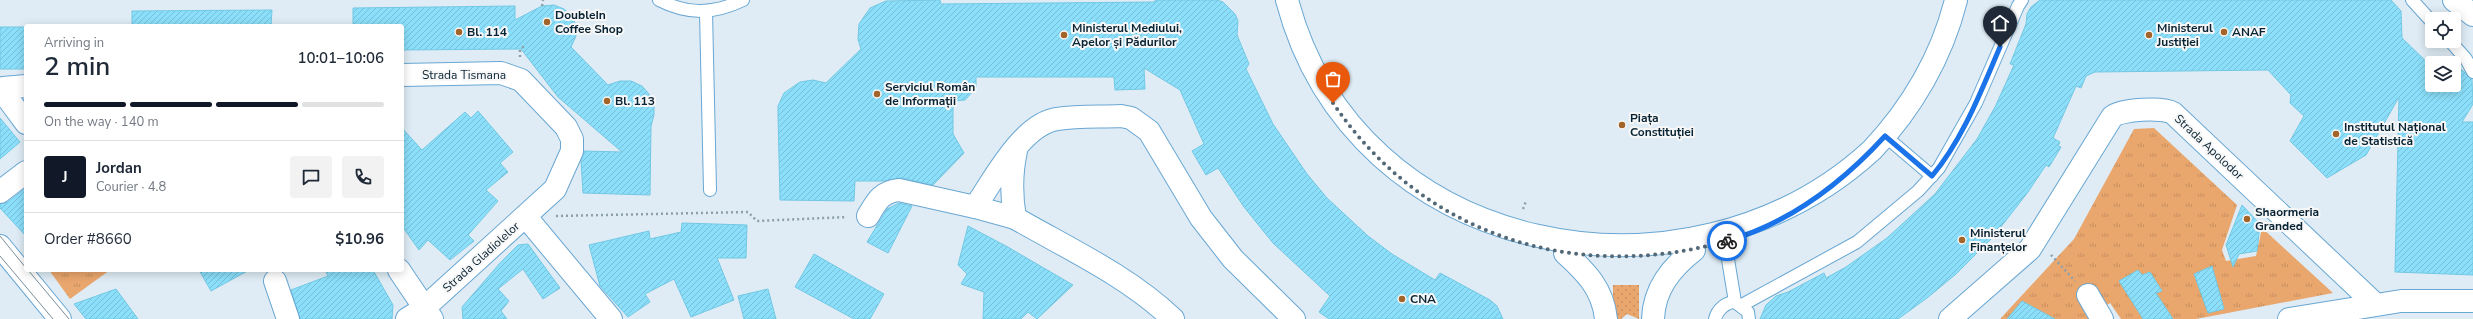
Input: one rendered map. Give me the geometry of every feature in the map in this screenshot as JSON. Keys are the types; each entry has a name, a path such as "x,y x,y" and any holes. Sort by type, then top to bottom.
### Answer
{"street":[{"path":"1287,0 1300,40 1326,92 1349,124 1379,158 1408,184 1446,210 1512,240 1565,253 1629,258 1694,250 1725,241 1778,220 1805,205 1839,180 1885,136 1907,107 1935,59 1956,0"},
{"path":"2454,0 2473,15"},
{"name":"Strada Tismana","path":"404,75 501,73 512,75 521,80 566,127 572,139 571,158 555,189 526,217"},
{"path":"24,86 8,86 3,88 3,92 24,120"},
{"name":"Strada Apolodor","path":"1950,319 2019,261 2037,240 2112,117 2123,111 2168,110 2375,304"},
{"path":"975,207 1016,148 1034,128 1055,119 1121,116 1143,125 1201,218 1233,259 1294,319"},
{"path":"1015,218 1012,199 1012,169 1016,148"},
{"path":"0,192 24,174"},
{"path":"868,216 880,196 889,191 899,190 975,207 1015,218 1124,280 1154,300 1173,319"},
{"name":"Strada Gladiolelor","path":"421,316 526,217 611,319"},
{"path":"0,246 60,319"},
{"path":"1653,319 1654,305 1663,283 1679,262 1694,250"},
{"path":"1565,253 1595,283 1602,298 1606,319"},
{"path":"400,272 421,316"},
{"path":"275,282 288,319"},
{"path":"2088,295 2102,319"},
{"path":"2289,319 2375,304 2400,310 2473,301"}],"lane":[{"path":"659,0 683,10 706,12 726,8 743,0"},
{"path":"1715,319 1716,315 1728,302 1738,303 1857,242 1918,191 1932,176 1954,143 1976,103 2018,6 2022,0"},
{"path":"2412,0 2425,14"},
{"path":"706,12 710,190"},
{"path":"2456,48 2466,59 2473,72"},
{"path":"1885,136 1932,176"},
{"path":"1725,241 1738,303 1748,312 1749,319"}],"path":[{"path":"542,6 543,0"},
{"path":"526,217 748,212 756,221 868,216"},
{"path":"2037,240 2088,295"}],"green space":[{"path":"2154,128 2237,205 2222,250 2226,261 2256,256 2262,228 2333,293 2196,319 2173,319 2168,311 2162,313 2154,294 2162,291 2150,272 2142,275 2138,270 2120,281 2143,319 2121,319 2110,303 2094,314 2096,319 2000,319 2074,239 2134,129"},
{"path":"50,272 107,272 70,299"},
{"path":"1613,285 1639,285 1639,319 1627,314 1621,319 1613,319"}],"building":[{"path":"940,0 941,4 1155,2 1155,0 1217,0 1223,2 1235,14 1238,21 1237,35 1249,64 1246,69 1273,124 1307,174 1327,198 1368,236 1392,254 1435,280 1440,273 1490,300 1497,306 1503,319 1329,319 1319,312 1330,296 1273,243 1244,207 1218,168 1206,175 1192,151 1204,144 1180,90 1144,68 1145,89 1115,90 1114,77 976,77 976,88 965,100 953,101 953,134 964,153 933,185 901,178 883,181 855,181 854,201 780,200 778,106 784,93 800,82 813,80 826,83 861,49 858,39 859,24 870,8 886,1"},
{"path":"2040,0 2391,0 2401,11 2402,38 2425,60 2425,92 2461,92 2461,69 2472,79 2473,104 2462,122 2473,122 2473,275 2395,272 2399,97 2366,155 2327,178 2290,141 2304,116 2290,103 2291,95 2268,70 2095,72 2086,76 2081,88 2076,86 2053,138 2060,142 2058,146 2061,147 2049,167 2046,165 2028,192 1993,237 1956,274 1927,298 1898,319 1760,319 1766,305 1776,296 1788,292 1824,273 1826,278 1846,267 1887,238 1935,194 1977,139 1995,107 2014,65 2010,64 2026,24 2027,14 2031,7"},
{"name":"Bl. 113","path":"554,5 564,9 573,17 576,27 576,36 571,47 608,85 620,81 631,81 642,86 649,94 654,104 654,115 651,126 650,195 583,193 581,161 584,151 622,152 558,97 521,49 404,50 404,24 353,24 353,8 515,6 515,20 542,6"},
{"path":"272,10 271,24 132,24 132,11"},
{"path":"0,27 24,27 24,69 0,69"},
{"path":"478,111 513,152 500,163 508,172 486,190 498,201 468,235 474,241 450,260 428,240 419,250 404,229 404,130 422,150 465,112 471,118"},
{"path":"0,118 20,142 0,159"},
{"path":"24,190 24,234 0,208 0,204 8,202"},
{"path":"899,203 912,206 888,253 867,242 887,209"},
{"path":"2242,205 2260,224 2257,251 2239,254 2233,267 2226,245"},
{"path":"682,223 747,225 746,258 717,258 734,300 691,317 674,279 645,294 650,302 628,317 600,286 589,245 649,231 650,239 681,232"},
{"path":"968,226 1073,285 1037,319 1028,312 1021,319 983,319 984,292 961,284 967,274 958,265"},
{"path":"528,244 560,288 543,299 523,269 498,289 509,301 501,311 507,319 463,319 462,307 500,263 518,245"},
{"path":"814,254 884,294 870,319 854,319 795,287"},
{"path":"2212,266 2224,309 2208,313 2194,274"},
{"path":"2138,270 2142,275 2150,272 2162,291 2156,293 2173,319 2143,319 2119,281"},
{"path":"200,272 245,272 211,291"},
{"path":"326,272 374,272 393,305 392,319 300,319 291,290 328,276"},
{"path":"116,289 138,319 86,319 74,304"},
{"path":"768,289 776,319 744,319 738,296"},
{"path":"2022,301 2055,319 2007,319"}],"tram line":[{"path":"0,236 24,266"},
{"path":"0,256 53,319"},
{"path":"30,272 69,319"}],"way so far":[{"path":"1333,103 1361,139 1379,158 1408,184 1446,210 1512,240 1565,253 1614,258 1676,254 1727,241"}],"place":[{"name":"DoubleIn Coffee Shop","path":"547,22"},
{"name":"Bl. 114","path":"459,32"},
{"name":"ANAF","path":"2224,32"},
{"name":"Ministerul Mediului, Apelor și Pădurilor","path":"1064,35"},
{"name":"Ministerul Justiției","path":"2149,35"},
{"name":"Serviciul Român de Informații","path":"877,94"},
{"name":"Bl. 113","path":"607,101"},
{"name":"Piața Constituției","path":"1622,125"},
{"name":"Institutul Național de Statistică","path":"2336,134"},
{"name":"Shaormeria Granded","path":"2247,219"},
{"name":"Ministerul Finanțelor","path":"1962,240"},
{"name":"CNA","path":"1402,299"}],"route":[{"path":"1727,241 1778,220 1805,205 1833,185 1862,160 1885,136 1932,176 1954,143 1976,103 2000,47"}]}
